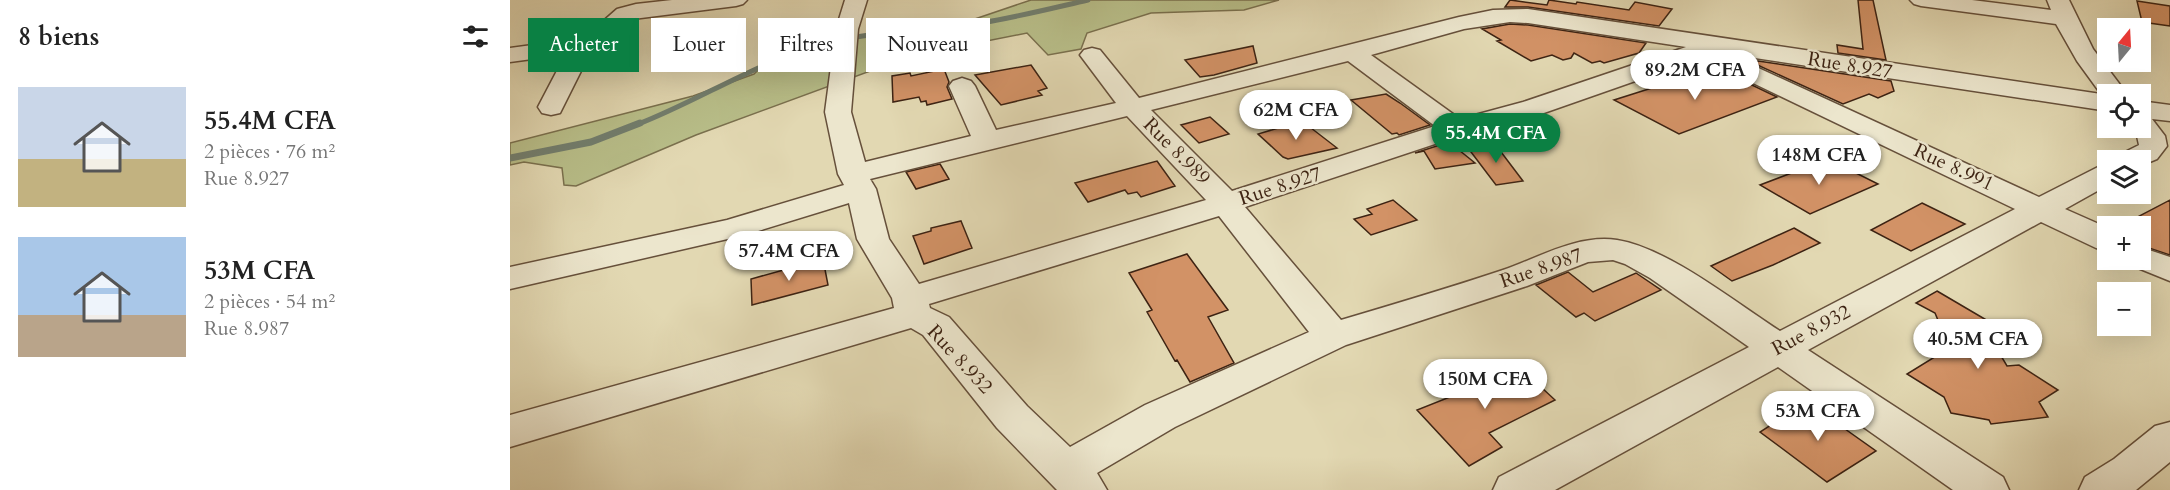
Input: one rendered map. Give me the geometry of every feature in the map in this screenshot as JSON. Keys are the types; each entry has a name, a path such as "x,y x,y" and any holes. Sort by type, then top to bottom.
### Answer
{"street":[{"path":"620,18 636,10 736,0"},
{"name":"Rue 8.932","path":"856,0 847,29 838,112 873,239 912,307 936,326 1012,417 1075,481"},
{"path":"1921,0 2061,9 2097,73 2106,84"},
{"path":"1092,55 1133,106 1353,53 1465,22 1509,15 1708,48"},
{"name":"Rue 8.927","path":"510,431 912,307 1455,128 1532,108 1708,48 2097,102"},
{"name":"Rue 8.991","path":"1708,48 2097,236"},
{"path":"510,55 528,53"},
{"path":"1353,53 1455,128"},
{"path":"551,107 568,72"},
{"path":"962,86 987,140"},
{"name":"Rue 8.989","path":"510,278 734,228 857,182 987,140 1133,106 1208,182 1333,336"},
{"path":"2151,110 2170,113"},
{"path":"2147,150 2153,146 2151,136"},
{"name":"Rue 8.932","path":"1515,490 2097,179"},
{"name":"Rue 8.987","path":"1075,481 1160,416 1333,336 1515,278 1582,252 1615,250 1662,270 1987,490"},
{"path":"2151,262 2170,270"},
{"path":"2101,490 2130,471 2170,438"}],"green space":[{"path":"1031,0 1279,0 1244,10 1151,13 1087,33 1081,49 1048,55 1027,33 990,40 990,18 978,18"},
{"path":"866,35 867,72 696,135 576,186 564,185 562,168 524,162 510,165 510,143 693,96 754,74 758,70 758,72 854,72 854,37"}],"building":[{"path":"1510,0 1547,5 1549,0 1576,4 1577,2 1629,10 1635,2 1672,9 1659,26 1528,7 1505,7"},
{"path":"1858,0 1873,0 1886,60 1838,53 1837,45 1863,49"},
{"path":"2137,1 2170,6 2170,26 2151,23 2151,18 2141,18"},
{"path":"1510,24 1646,43 1639,53 1604,63 1600,61 1592,63 1574,53 1571,58 1563,60 1552,55 1531,61 1497,41 1501,40 1482,29"},
{"path":"1253,46 1257,63 1214,75 1200,77 1185,60"},
{"path":"1758,61 1891,81 1894,91 1878,98 1869,94 1843,104 1753,63"},
{"path":"1031,65 1047,88 1038,91 1042,95 1001,105 975,75"},
{"path":"945,72 949,82 947,87 952,99 927,105 926,101 921,102 919,97 893,102 892,76 910,73 911,76"},
{"path":"1702,72 1717,79 1729,74 1777,97 1679,134 1614,100"},
{"path":"1386,94 1430,125 1399,135 1392,134 1351,100"},
{"path":"1210,117 1229,134 1199,143 1181,125"},
{"path":"1302,121 1337,148 1288,159 1258,134"},
{"path":"1449,142 1475,163 1435,169 1424,151 1415,153"},
{"path":"1495,144 1523,181 1496,185 1468,148"},
{"path":"1828,159 1878,184 1810,214 1760,185"},
{"path":"1157,161 1175,186 1141,197 1137,192 1128,194 1125,190 1088,202 1075,183"},
{"path":"940,164 949,179 916,189 906,172"},
{"path":"1393,200 1417,220 1371,235 1354,219 1372,214 1367,209"},
{"path":"2170,200 2170,255 2151,249 2151,216 2139,216"},
{"path":"1922,203 1965,224 1911,251 1871,230"},
{"path":"961,221 972,248 924,264 913,236 931,231 931,228"},
{"path":"1794,228 1820,243 1732,281 1711,266"},
{"path":"1187,254 1228,310 1208,317 1234,363 1190,382 1147,312 1152,310 1129,273"},
{"path":"823,259 828,285 752,305 751,279"},
{"path":"1568,272 1593,292 1636,273 1661,290 1595,321 1584,313 1576,317 1536,285"},
{"path":"1937,291 2000,328 1988,334 2007,366 2019,365 2058,390 2039,402 2048,417 1991,424 1989,420 1951,413 1944,397 1907,374 1941,353 1952,354 1935,313 1916,303"},
{"path":"1514,362 1555,400 1489,433 1502,447 1469,466 1417,410 1460,393 1455,388"},
{"path":"1807,402 1876,451 1827,482 1760,432"}],"waterway":[{"path":"636,125 776,60 824,44 882,33 981,23 1088,0"},
{"path":"510,158 591,142 640,123"}]}
